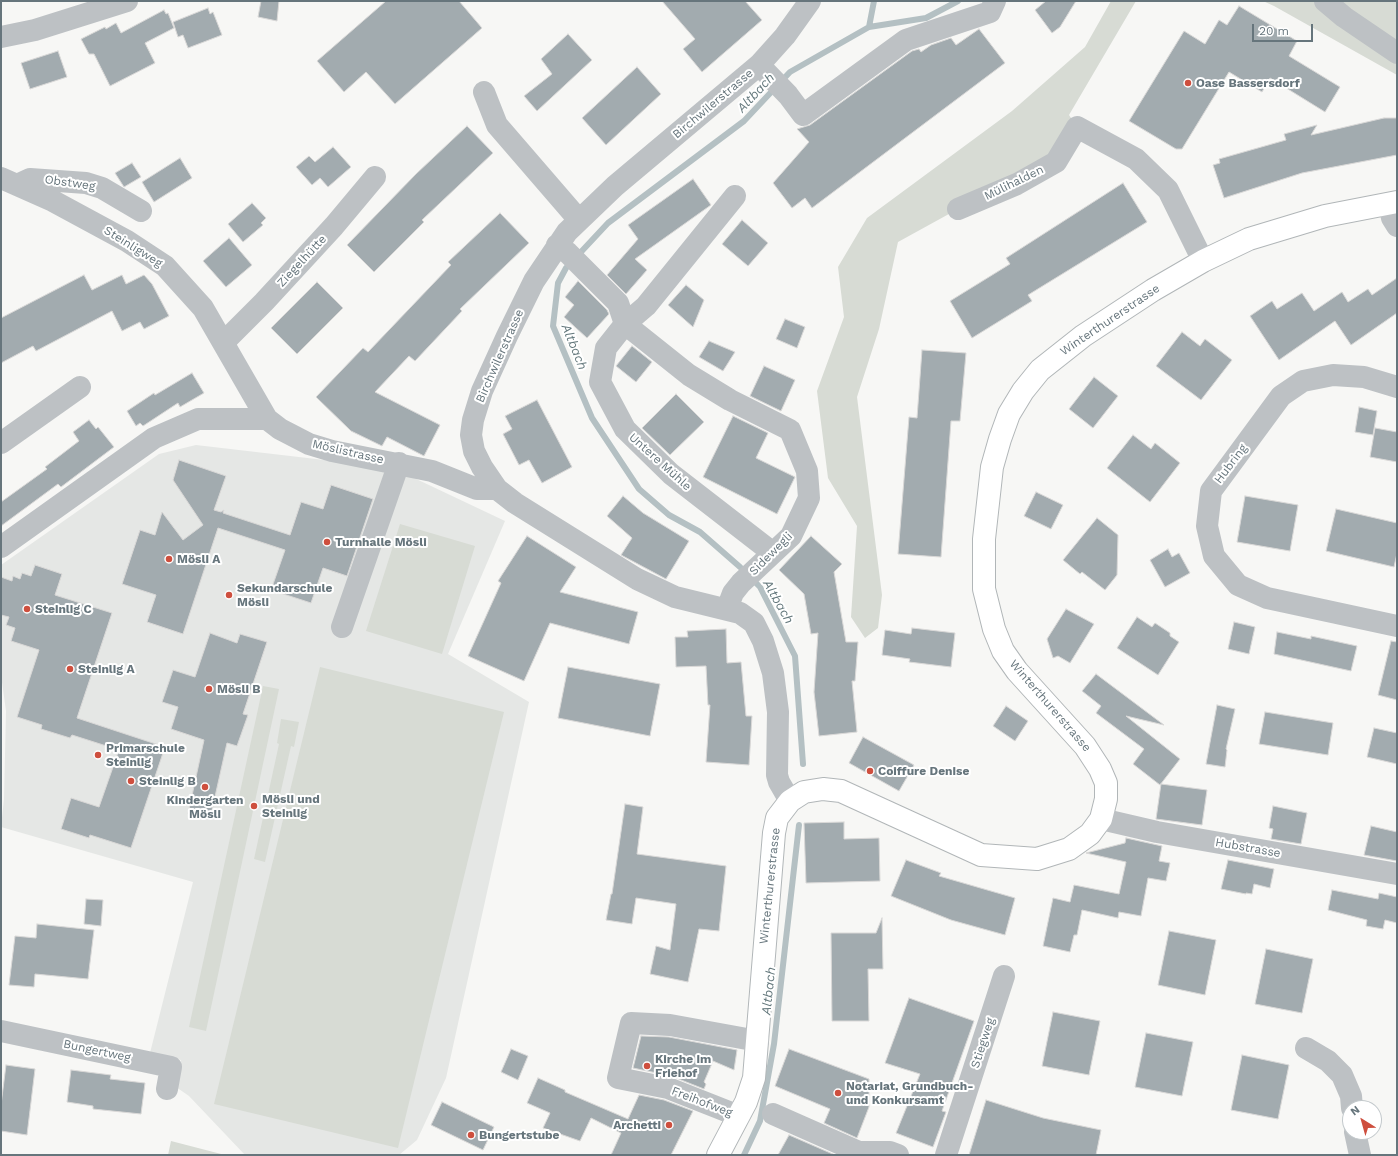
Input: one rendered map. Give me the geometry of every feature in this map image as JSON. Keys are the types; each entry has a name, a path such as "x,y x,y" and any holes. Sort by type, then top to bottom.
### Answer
{"main road":[{"name":"Winterthurerstrasse","path":"718,1155 739,1116 754,1078 774,833 777,818 790,801 804,792 823,789 841,791 981,855 1038,859 1069,849 1090,834 1101,818 1106,799 1106,783 1100,769 1085,746 1017,671 1004,651 994,629 984,589 984,539 992,467 1009,414 1024,391 1040,370 1083,336 1153,290 1203,261 1249,239 1325,216 1393,203"}],"street":[{"path":"1,37 35,30 127,1"},
{"name":"Birchwilerstrasse","path":"790,801 777,774 778,712 773,673 763,641 754,623 740,613 675,597 637,579 515,503 497,489 482,467 474,451 471,434 473,420 482,391 534,281 568,254 579,220 615,186 764,70 785,36 810,1"},
{"path":"764,70 788,95 803,115 906,40 990,12 995,1"},
{"path":"1325,1 1344,17 1397,53"},
{"path":"484,92 497,125 579,220"},
{"name":"Mülihalden","path":"958,209 1017,184 1056,162 1077,128 1136,159 1168,190 1203,261"},
{"name":"Ziegelhütte","path":"224,342 264,302 334,226 375,178"},
{"name":"Obstweg","path":"9,181 30,179 86,183 102,188 141,211"},
{"name":"Steinligweg","path":"9,181 53,201 128,241 165,266 203,308 224,342 267,419"},
{"name":"Untere Mühle","path":"736,196 646,306 625,324 606,348 600,382 625,429 671,474 773,553"},
{"path":"1393,203 1392,218 1397,226"},
{"path":"568,254 618,303 625,324"},
{"name":"Sidewegli","path":"625,324 689,375 730,400 790,430 807,471 809,498 791,536 748,576 733,593 726,609"},
{"name":"Hubring","path":"1397,387 1364,377 1333,375 1303,381 1281,396 1210,491 1207,526 1214,556 1238,585 1267,598 1397,626"},
{"path":"1,443 80,387"},
{"path":"1,547 154,438 198,419 267,419"},
{"name":"Möslistrasse","path":"267,419 280,429 309,444 332,451 399,463 432,471 476,489 497,489"},
{"path":"342,627 399,463"},
{"name":"Hubstrasse","path":"1101,818 1144,830 1397,874"},
{"name":"Stiegweg","path":"946,1155 1004,976"},
{"name":"Freihofweg","path":"739,1116 668,1088 618,1078 631,1023 670,1026 758,1042"},
{"name":"Bungertweg","path":"1,1031 171,1067 167,1089"},
{"path":"1306,1048 1328,1060 1342,1075 1351,1100"},
{"path":"773,1114 859,1152 890,1152 898,1155"},
{"path":"1357,1140 1360,1155"}],"shaded area":[{"path":"1111,1 1136,1 1069,115 1077,127 1056,162 958,209 898,242 879,329 857,397 882,595 878,628 865,638 851,617 857,526 828,478 817,391 844,317 838,267 867,218 1012,111 1085,47"},
{"path":"1263,1 1397,1 1397,75 1274,6"},
{"name":"Mösli und Steinlig","path":"196,445 393,468 505,521 448,654 529,702 446,1078 417,1140 399,1155 245,1155 189,1096 176,1087 181,1060 150,1053 193,882 1,827 4,799 6,711 1,675 1,565 159,454"},
{"path":"400,524 475,546 442,654 366,631"},
{"path":"320,667 504,712 398,1148 214,1104"},
{"path":"263,686 279,689 206,1031 189,1027"},
{"path":"281,719 299,722 294,747 291,746 265,862 254,859 279,744 277,743"},
{"path":"171,1141 225,1155 168,1155"}],"building":[{"path":"261,1 279,1 277,21 258,17"},
{"path":"386,1 459,1 482,28 395,104 366,72 344,92 317,61"},
{"path":"662,1 745,1 762,20 702,72 683,49 695,39"},
{"path":"1046,1 1076,1 1060,27 1052,33 1035,10"},
{"name":"Oase Bassersdorf","path":"1239,6 1297,41 1289,56 1340,87 1325,112 1270,78 1262,92 1229,72 1182,149 1176,149 1129,121 1184,31 1205,44 1219,20 1227,25"},
{"path":"208,8 210,14 213,12 222,35 188,48 183,35 178,37 173,22"},
{"path":"164,10 166,14 168,13 174,28 145,43 155,63 110,86 94,54 89,54 81,39 105,27 106,29 116,23 121,33"},
{"path":"979,29 1005,63 812,208 805,198 792,208 773,183 809,142 797,129 810,125 912,51 919,49 921,52 931,45 951,38 956,45"},
{"path":"568,34 592,60 537,111 524,96 552,74 541,59"},
{"path":"58,51 67,77 30,89 21,63"},
{"path":"637,67 661,94 606,145 582,118"},
{"path":"1384,118 1397,118 1397,155 1302,173 1224,198 1213,165 1220,163 1219,159 1286,140 1284,134 1317,125 1311,135"},
{"path":"467,126 493,153 422,220 424,222 374,272 347,245 416,174"},
{"path":"333,147 351,167 328,187 320,178 312,185 296,167 309,156 315,162"},
{"path":"180,158 192,178 154,202 142,182"},
{"path":"132,163 141,177 124,187 115,173"},
{"path":"693,179 711,205 635,259 647,270 626,294 607,275 638,239 628,225"},
{"path":"1123,183 1147,222 1028,295 1032,301 972,338 950,301 1010,264 1006,258"},
{"path":"252,203 266,218 261,223 263,225 243,242 228,224"},
{"path":"500,213 529,243 460,309 462,311 415,361 409,356 375,392 440,425 424,456 387,437 382,446 351,431 316,397 363,348 368,352 451,265 448,262"},
{"path":"742,220 768,243 748,266 722,244"},
{"path":"229,238 252,265 226,287 203,261"},
{"path":"84,275 92,290 122,275 126,284 144,275 152,284 169,316 144,329 140,322 122,331 112,311 36,351 33,346 1,363 1,318"},
{"path":"1397,278 1397,313 1351,345 1335,321 1279,360 1250,316 1272,301 1277,309 1302,293 1314,311 1342,292 1348,302 1368,289 1372,295"},
{"path":"578,281 607,310 609,314 587,338 564,317 574,305 565,297"},
{"path":"317,282 343,308 297,354 271,328"},
{"path":"686,285 704,300 693,327 668,305"},
{"path":"785,319 805,327 797,348 776,339"},
{"path":"1182,332 1200,346 1205,339 1232,360 1201,400 1156,366"},
{"path":"709,341 735,352 723,371 699,357"},
{"path":"632,346 652,362 636,382 616,366"},
{"path":"922,350 966,353 960,421 951,421 941,557 898,554 909,417 917,418"},
{"path":"764,366 795,380 781,411 750,396"},
{"path":"192,373 204,393 180,407 178,403 143,426 140,423 136,426 127,411 154,393 155,395"},
{"path":"1094,377 1118,396 1093,428 1069,409"},
{"path":"676,394 704,422 670,455 642,428"},
{"path":"537,400 572,467 542,483 529,460 519,465 503,434 512,429 505,416"},
{"path":"1359,407 1377,411 1373,435 1355,432"},
{"path":"733,416 768,433 756,458 795,477 777,514 703,477"},
{"path":"89,420 96,429 98,427 114,447 61,487 58,484 1,526 1,502 47,469 45,467 79,441 73,432"},
{"path":"1375,428 1397,432 1397,462 1370,457"},
{"path":"1133,435 1151,449 1155,443 1180,463 1150,502 1107,468"},
{"path":"179,460 226,476 214,510 221,512 224,510 223,513 290,535 301,502 323,509 331,485 373,499 347,576 323,568 311,603 271,590 285,550 218,528 183,634 147,622 156,595 122,584 140,530 155,535 162,512 183,540 203,525 173,480"},
{"path":"1036,492 1063,505 1051,529 1024,516"},
{"path":"623,496 643,513 689,541 666,579 621,555 632,538 607,516"},
{"path":"1245,496 1298,505 1290,551 1237,542"},
{"path":"1336,509 1397,523 1397,553 1394,567 1326,551"},
{"path":"1097,518 1118,535 1117,575 1105,590 1082,572 1080,574 1063,560"},
{"path":"527,536 576,567 560,592 638,612 629,644 550,623 524,681 468,656 501,583 498,581"},
{"path":"811,536 842,564 834,572 846,642 858,642 855,681 852,681 857,732 819,736 814,692 818,633 811,634 804,594 779,570"},
{"path":"1168,549 1172,557 1179,553 1190,573 1165,587 1150,560"},
{"path":"35,565 62,574 55,595 112,613 77,718 165,747 131,848 90,835 89,838 61,829 71,798 99,807 119,750 72,735 70,738 41,729 42,725 17,717 39,650 11,641 15,628 6,625 9,617 1,615 1,577 12,581 13,576 20,579 22,573 31,576"},
{"path":"1066,609 1094,624 1070,663 1058,656 1053,658 1047,639"},
{"path":"1137,617 1152,627 1155,623 1170,633 1170,636 1179,642 1158,675 1117,648"},
{"path":"1234,622 1255,627 1249,654 1228,649"},
{"path":"912,628 955,633 951,667 909,662 910,659 882,655 885,630 911,634"},
{"path":"726,629 727,663 741,662 746,716 752,716 749,765 706,762 710,705 708,705 706,666 676,667 675,637 688,637 687,631"},
{"path":"1277,632 1311,639 1311,636 1357,646 1351,671 1274,654"},
{"name":"Mösli B","path":"210,633 237,643 240,634 267,642 243,714 248,715 237,746 227,743 210,819 188,814 204,740 171,729 178,707 162,702 173,670 195,677"},
{"path":"1391,641 1397,642 1397,700 1378,695"},
{"path":"568,667 660,684 650,736 558,718"},
{"path":"1096,674 1164,725 1126,716 1180,759 1160,785 1133,764 1144,749 1096,713 1101,706 1082,691"},
{"path":"1217,705 1235,709 1226,749 1225,767 1206,764"},
{"path":"1006,706 1028,721 1015,741 993,726"},
{"path":"1265,712 1333,723 1328,755 1259,744"},
{"path":"1374,728 1397,733 1397,764 1367,757"},
{"path":"863,737 914,765 899,791 849,763"},
{"path":"1161,784 1207,790 1202,825 1156,819"},
{"path":"625,804 643,807 637,854 726,866 719,931 699,929 688,982 650,974 656,946 670,950 676,904 636,898 632,924 606,920 612,894"},
{"path":"1273,806 1307,813 1301,844 1271,839 1273,829 1269,828"},
{"path":"844,822 844,839 879,838 880,881 806,883 804,823"},
{"path":"1371,826 1397,832 1397,861 1364,855"},
{"path":"1126,838 1162,846 1159,861 1170,863 1166,881 1148,878 1141,916 1119,912 1118,918 1082,910 1077,935 1074,935 1070,952 1043,946 1053,898 1070,902 1074,885 1119,894 1126,862 1086,853 1125,843"},
{"path":"906,860 941,873 939,876 1015,898 1005,935 951,920 891,896"},
{"path":"1228,860 1274,869 1270,888 1254,884 1252,894 1221,889"},
{"path":"1332,890 1378,899 1379,893 1397,897 1397,923 1385,920 1383,929 1366,926 1367,920 1328,910"},
{"path":"86,899 103,900 101,926 84,924"},
{"path":"882,918 883,969 868,969 869,1021 832,1021 831,933 876,933"},
{"path":"37,924 94,930 88,979 35,974 34,987 9,985 15,936 36,938"},
{"path":"1169,931 1216,940 1205,995 1158,985"},
{"path":"1266,949 1313,959 1302,1013 1255,1004"},
{"path":"909,998 974,1021 942,1111 946,1112 933,1147 896,1133 920,1074 885,1063"},
{"path":"1053,1012 1100,1021 1089,1075 1042,1066"},
{"path":"1146,1033 1193,1042 1182,1096 1135,1087"},
{"path":"641,1036 669,1037 737,1050 734,1070 713,1061 704,1082 706,1084 704,1089 671,1076 633,1068"},
{"path":"511,1049 528,1056 518,1080 501,1072"},
{"path":"789,1049 869,1079 869,1107 857,1138 824,1123 830,1109 775,1086"},
{"path":"1242,1055 1289,1065 1278,1119 1231,1110"},
{"path":"6,1065 35,1069 27,1135 1,1131 1,1105"},
{"path":"71,1070 111,1075 110,1079 145,1083 141,1114 93,1109 93,1106 67,1102"},
{"path":"538,1078 565,1090 565,1092 628,1119 639,1095 664,1100 693,1111 671,1155 611,1155 621,1133 591,1118 580,1141 543,1128 550,1113 527,1103"},
{"path":"986,1100 1043,1118 1101,1130 1096,1155 969,1155"},
{"name":"Bungertstube","path":"442,1102 494,1127 483,1150 431,1125"},
{"path":"789,1135 835,1155 778,1155"}],"waterway":[{"path":"869,27 874,1"},
{"name":"Altbach","path":"803,764 795,656 760,587 740,567 700,532 669,515 639,489 592,418 553,326 558,283 566,268 608,223 744,121 790,72 869,27 926,18 958,1"},
{"name":"Altbach","path":"744,1155 760,1121 774,1044 799,825"}],"place":[{"name":"Oase Bassersdorf","path":"1188,83"},
{"name":"Turnhalle Mösli","path":"327,542"},
{"name":"Mösli A","path":"169,559"},
{"name":"Sekundarschule Mösli","path":"229,595"},
{"name":"Steinlig C","path":"27,609"},
{"name":"Steinlig A","path":"70,669"},
{"name":"Mösli B","path":"209,689"},
{"name":"Primarschule Steinlig","path":"98,755"},
{"name":"Coiffure Denise","path":"870,771"},
{"name":"Steinlig B","path":"131,781"},
{"name":"Kindergarten Mösli","path":"205,787"},
{"name":"Mösli und Steinlig","path":"254,806"},
{"name":"Kirche im Friehof","path":"647,1066"},
{"name":"Notariat, Grundbuch- und Konkursamt","path":"838,1093"},
{"name":"Archetti","path":"669,1125"},
{"name":"Bungertstube","path":"471,1135"}]}
